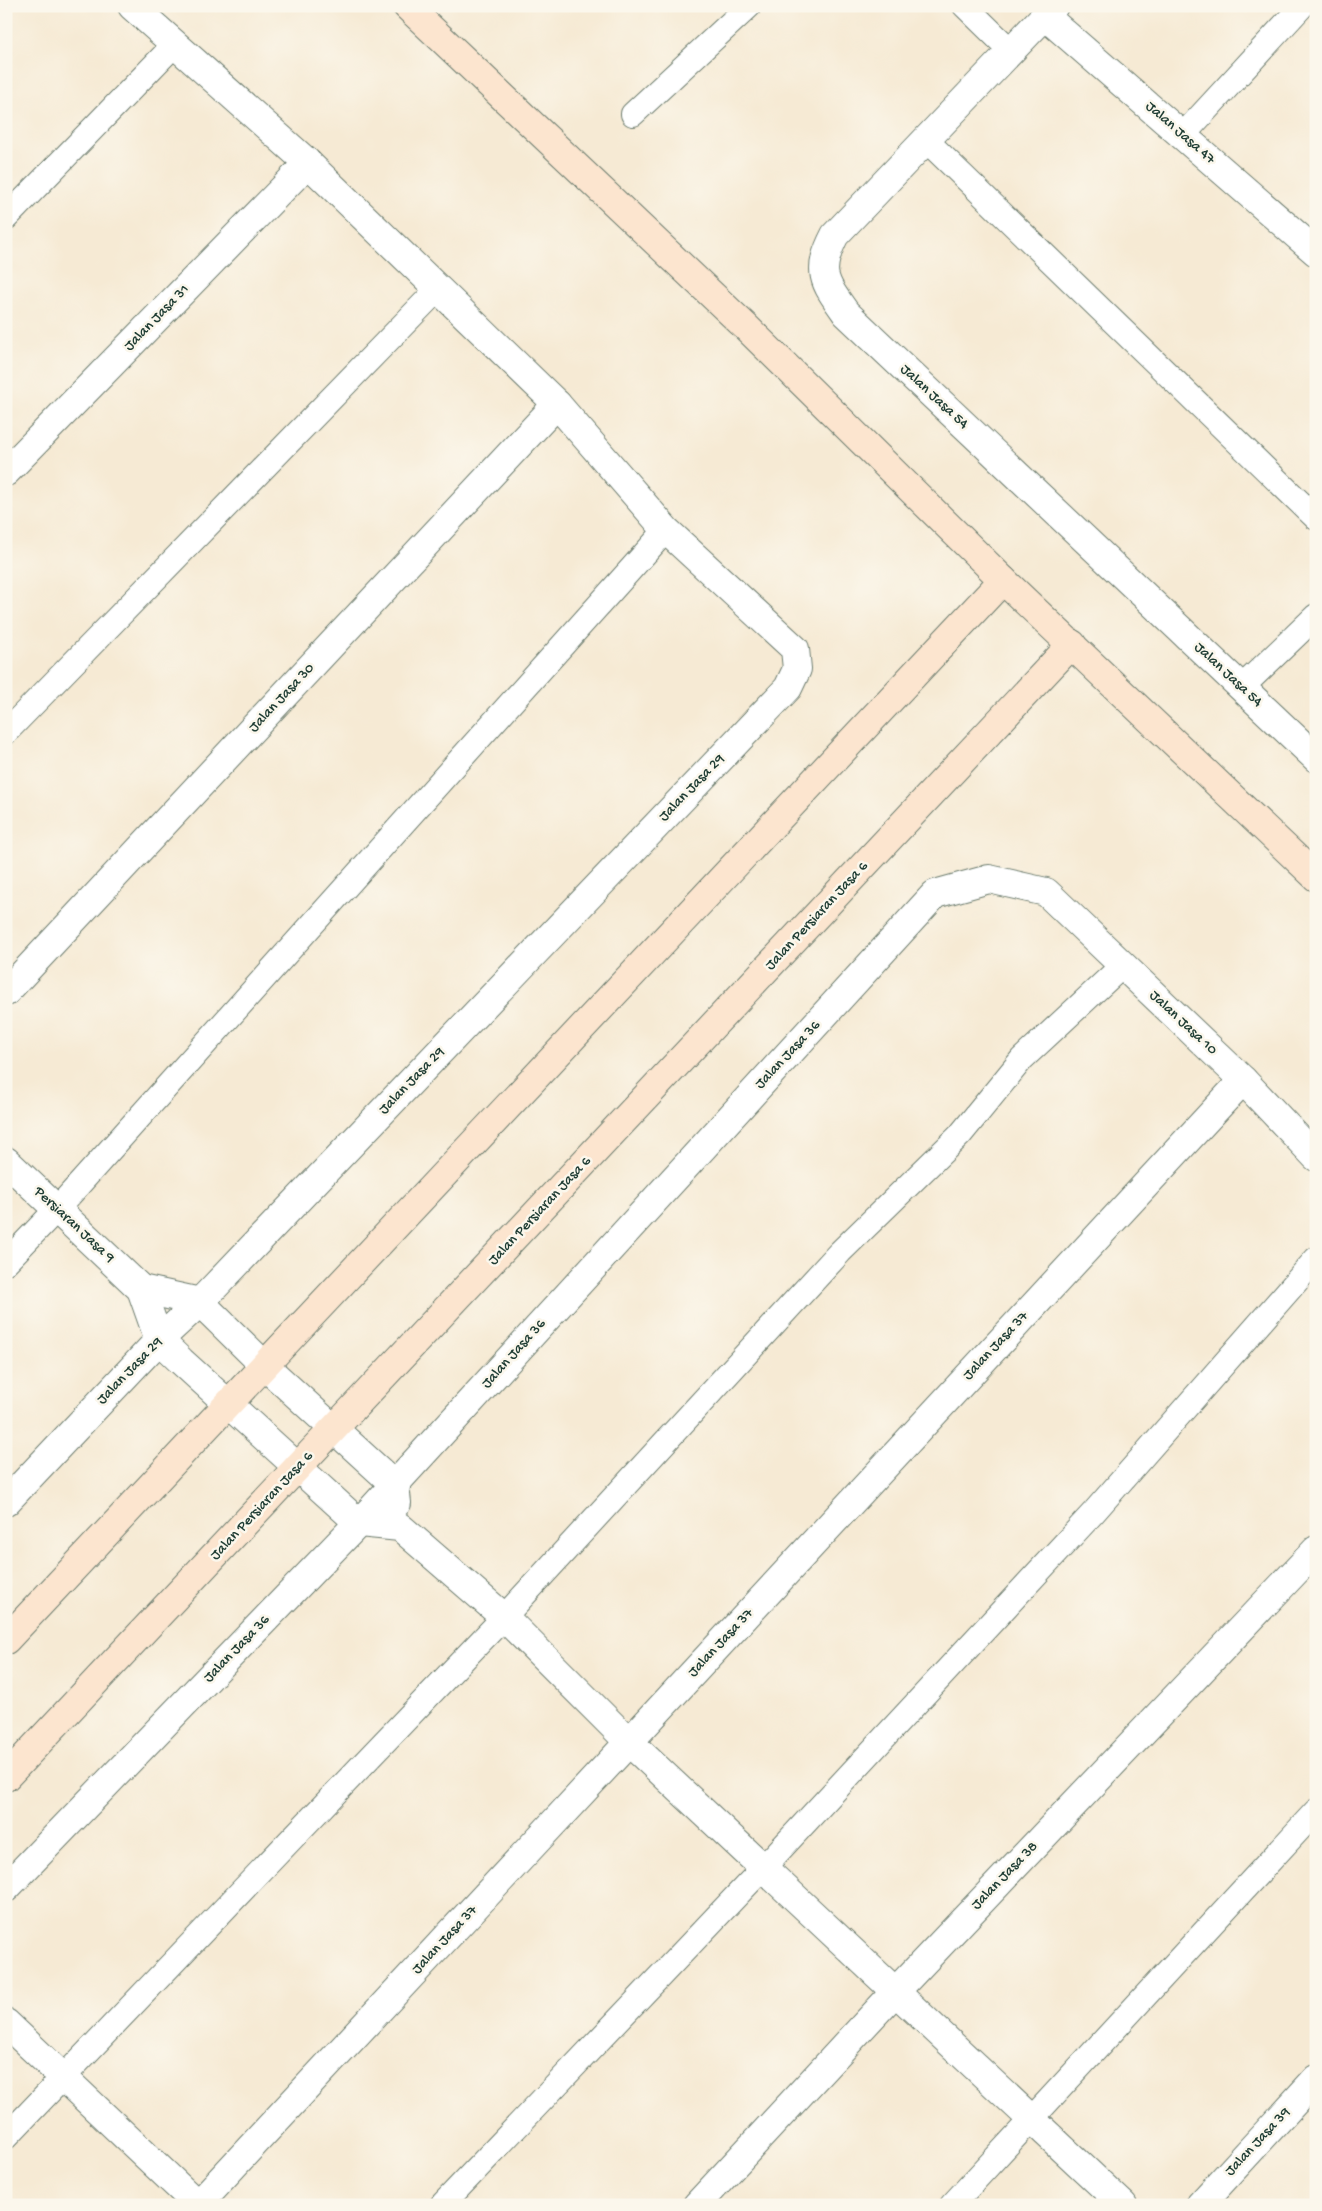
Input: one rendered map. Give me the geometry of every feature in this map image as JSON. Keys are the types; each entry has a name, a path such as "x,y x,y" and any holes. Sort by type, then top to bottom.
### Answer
{"street":[{"path":"132,6 308,163 557,404 666,530"},
{"path":"407,6 747,328 1003,580 1316,877"},
{"name":"Jalan Jasa 54","path":"1049,11 835,235 826,254 824,268 826,286 846,313 1316,758"},
{"name":"Jalan Jasa 47","path":"1049,11 1182,135 1316,252"},
{"name":"Jalan Jasa 31","path":"6,472 308,163"},
{"name":"Jalan Jasa 30","path":"6,992 557,404"},
{"name":"Jalan Jasa 29","path":"6,1502 159,1340 200,1302 788,688 797,669 795,649 666,530"},
{"path":"6,1640 266,1366 1003,580"},
{"name":"Jalan Persiaran Jasa 6","path":"6,1777 1072,644"},
{"name":"Jalan Jasa 36","path":"6,1888 359,1523 935,894 989,879 1046,892"},
{"name":"Jalan Jasa 10","path":"1046,892 1243,1080 1316,1157"},
{"name":"Jalan Jasa 37","path":"198,2205 1243,1080"},
{"name":"Persiaran Jasa 9","path":"6,1160 142,1289 159,1340 359,1523"},
{"path":"142,1289 200,1302 394,1485 400,1527"},
{"path":"359,1523 400,1527 504,1617 629,1742 1123,2205"},
{"name":"Jalan Jasa 38","path":"697,2205 895,1992 1316,1550"},
{"path":"6,2023 198,2205"},
{"name":"Jalan Jasa 39","path":"1200,2205 1316,2079"}],"lane":[{"path":"633,114 749,6"},
{"path":"965,6 1011,51"},
{"path":"1182,135 1302,6"},
{"path":"6,218 176,44"},
{"path":"926,140 1316,518"},
{"path":"6,732 438,288"},
{"path":"6,1262 57,1209 666,530"},
{"path":"1241,688 1316,616"},
{"path":"6,2137 504,1617 840,1252 960,1135 1022,1059 1122,966"},
{"path":"442,2205 763,1868 1094,1512 1316,1259"},
{"path":"952,2205 1316,1811"}]}
